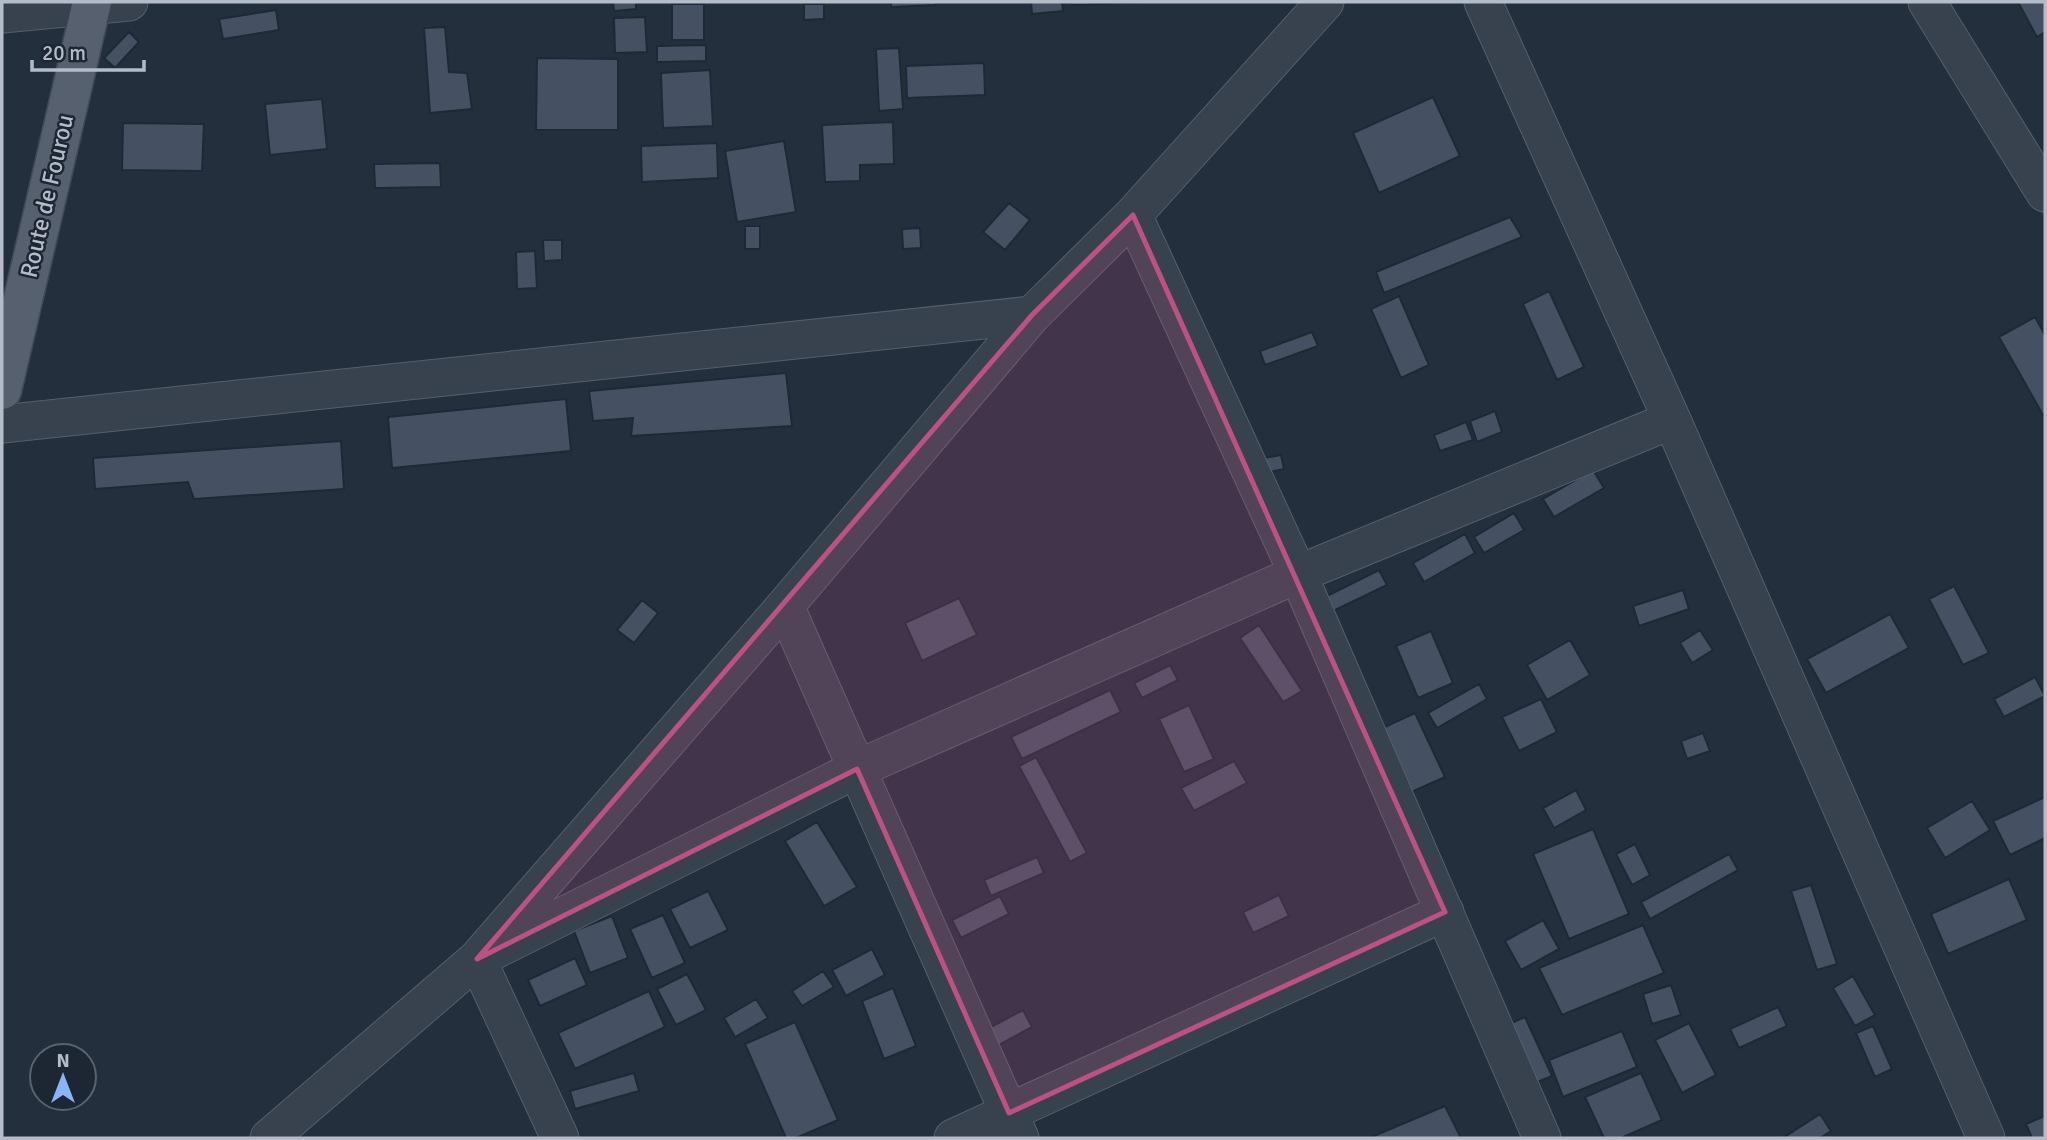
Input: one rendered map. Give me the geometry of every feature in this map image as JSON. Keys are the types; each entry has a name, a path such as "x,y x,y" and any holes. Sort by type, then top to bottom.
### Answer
{"main road":[{"name":"Route de Fourou","path":"2,390 92,3"}],"street":[{"path":"2,14 92,3 129,2"},
{"path":"270,1138 477,959 785,606 1031,316 1133,215 1325,2"},
{"path":"1483,2 1672,420 1973,1134"},
{"path":"1927,2 2045,193"},
{"path":"1133,215 1298,574 1542,1138"},
{"path":"2,425 1031,316"},
{"path":"477,959 857,769 1298,574 1672,420"},
{"path":"785,606 1015,1126"},
{"path":"953,1138 1015,1126 1445,912"},
{"path":"477,959 560,1138"}],"highlighted area":[{"path":"1133,215 1445,912 1009,1113 857,769 477,959 1032,315"}],"building":[{"path":"613,2 636,2 636,9 614,11"},
{"path":"891,2 936,2 936,5 891,7"},
{"path":"1031,2 1062,2 1063,11 1032,14"},
{"path":"1072,2 1146,2 1072,5"},
{"path":"2018,2 2045,2 2045,32 2037,37"},
{"path":"672,4 704,4 704,40 672,40"},
{"path":"804,4 824,4 824,19 804,20"},
{"path":"276,10 279,30 223,39 219,19"},
{"path":"645,17 647,52 615,53 614,18"},
{"path":"445,27 449,72 467,73 472,109 430,113 424,28"},
{"path":"129,32 139,42 115,68 104,58"},
{"path":"706,45 706,61 657,62 657,46"},
{"path":"899,48 903,109 879,111 876,49"},
{"path":"537,58 618,59 618,130 536,130"},
{"path":"984,63 985,95 907,98 906,66"},
{"path":"710,70 713,126 663,128 661,73"},
{"path":"1433,97 1460,156 1379,193 1353,133"},
{"path":"322,99 327,149 270,155 265,104"},
{"path":"893,122 894,164 860,165 860,181 825,182 822,125"},
{"path":"123,123 204,124 202,171 122,170"},
{"path":"784,141 796,212 737,222 725,151"},
{"path":"717,143 718,178 642,182 641,146"},
{"path":"440,163 441,187 375,188 374,164"},
{"path":"1009,203 1030,220 1005,250 983,232"},
{"path":"1510,217 1522,237 1384,293 1376,272"},
{"path":"745,226 760,226 760,249 745,249"},
{"path":"920,228 921,248 903,249 902,229"},
{"path":"543,240 562,240 562,260 544,261"},
{"path":"535,251 537,288 517,289 516,252"},
{"path":"1549,291 1584,367 1557,380 1523,304"},
{"path":"1399,296 1429,365 1401,378 1371,309"},
{"path":"2035,317 2045,335 2043,415 1999,337"},
{"path":"1312,332 1318,346 1265,365 1260,351"},
{"path":"786,373 792,426 631,436 633,418 593,421 589,391"},
{"path":"566,399 571,451 392,468 388,417"},
{"path":"1495,411 1502,432 1477,442 1470,421"},
{"path":"1466,422 1473,440 1440,451 1434,435"},
{"path":"341,441 344,489 194,499 188,482 95,489 93,458"},
{"path":"1281,455 1284,469 1261,474 1258,459"},
{"path":"1593,470 1604,488 1554,517 1543,499"},
{"path":"1514,513 1524,530 1484,553 1474,537"},
{"path":"1465,534 1475,553 1424,582 1413,563"},
{"path":"1379,570 1387,585 1331,612 1323,598"},
{"path":"1954,586 1989,653 1963,665 1929,599"},
{"path":"1683,590 1689,609 1639,626 1633,606"},
{"path":"959,598 977,635 922,661 905,623"},
{"path":"642,600 658,613 634,643 617,630"},
{"path":"1890,614 1909,648 1826,693 1807,659"},
{"path":"1259,625 1302,691 1283,702 1240,638"},
{"path":"1700,630 1713,650 1692,663 1680,643"},
{"path":"1431,631 1453,683 1418,698 1396,646"},
{"path":"1570,640 1590,675 1547,700 1527,665"},
{"path":"1170,665 1178,680 1142,698 1134,683"},
{"path":"2035,677 2045,696 2004,717 1994,699"},
{"path":"1479,684 1487,699 1437,728 1428,713"},
{"path":"1110,690 1121,712 1022,759 1011,737"},
{"path":"1541,699 1557,732 1519,751 1502,717"},
{"path":"1189,705 1214,759 1184,772 1159,719"},
{"path":"1415,713 1445,777 1407,794 1378,730"},
{"path":"1703,733 1710,751 1687,759 1681,741"},
{"path":"1036,757 1087,853 1070,862 1019,766"},
{"path":"1234,761 1247,783 1194,811 1181,788"},
{"path":"1576,790 1586,810 1554,828 1543,808"},
{"path":"2045,797 2045,838 2010,855 1993,821"},
{"path":"1972,801 1990,830 1945,858 1927,828"},
{"path":"817,822 857,887 824,906 785,841"},
{"path":"1593,829 1629,914 1569,939 1533,854"},
{"path":"1635,844 1650,875 1632,885 1616,854"},
{"path":"1729,854 1738,870 1650,919 1641,902"},
{"path":"1037,857 1044,873 991,896 984,880"},
{"path":"2009,879 2027,920 1948,954 1931,914"},
{"path":"1811,885 1837,964 1817,970 1791,891"},
{"path":"708,891 728,930 690,948 670,909"},
{"path":"1279,895 1289,916 1253,933 1243,912"},
{"path":"1000,896 1009,914 961,938 952,920"},
{"path":"663,915 685,963 652,978 630,929"},
{"path":"612,916 628,958 590,973 574,931"},
{"path":"1543,920 1559,949 1521,970 1505,941"},
{"path":"1643,925 1664,973 1562,1015 1539,968"},
{"path":"872,949 885,975 846,996 832,970"},
{"path":"575,958 587,985 540,1006 528,980"},
{"path":"823,971 834,987 802,1006 792,991"},
{"path":"687,974 706,1010 676,1025 657,989"},
{"path":"1853,976 1875,1015 1855,1026 1833,988"},
{"path":"1671,985 1681,1015 1652,1024 1643,994"},
{"path":"893,988 916,1046 884,1059 862,1001"},
{"path":"649,991 665,1027 575,1069 558,1033"},
{"path":"756,999 768,1018 735,1037 724,1018"},
{"path":"1778,1007 1787,1026 1739,1048 1730,1029"},
{"path":"1023,1010 1032,1027 999,1045 989,1028"},
{"path":"1525,1017 1552,1076 1535,1083 1509,1024"},
{"path":"795,1022 838,1120 796,1138 786,1138 745,1044"},
{"path":"1689,1023 1716,1075 1682,1093 1655,1040"},
{"path":"1873,1026 1892,1069 1875,1077 1856,1033"},
{"path":"1622,1031 1637,1067 1563,1097 1549,1060"},
{"path":"634,1073 639,1091 575,1109 570,1091"},
{"path":"1641,1073 1662,1120 1621,1138 1604,1138 1585,1097"},
{"path":"1445,1106 1461,1138 1369,1138"},
{"path":"1820,1114 1831,1131 1820,1138 1783,1138"},
{"path":"2045,1116 2045,1138 2032,1138 2026,1124"}]}
